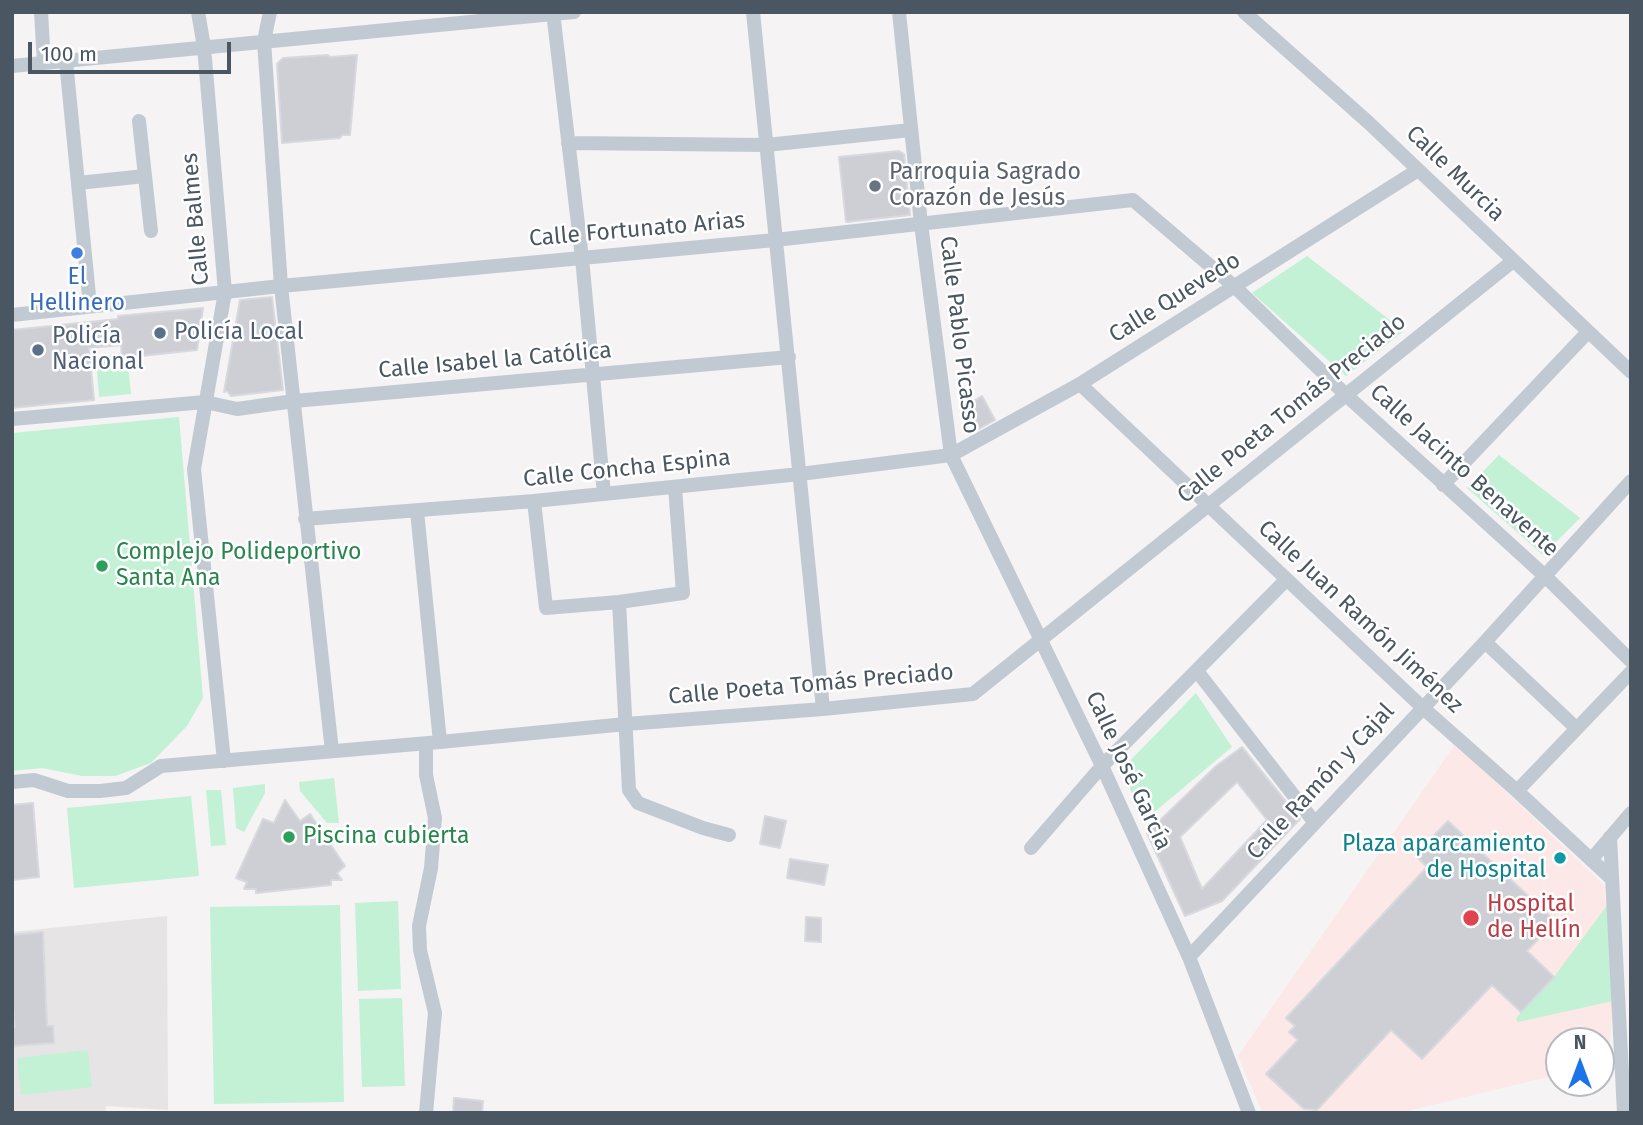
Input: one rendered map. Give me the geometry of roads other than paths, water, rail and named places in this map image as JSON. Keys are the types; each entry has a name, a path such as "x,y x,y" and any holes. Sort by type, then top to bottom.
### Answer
{"street":[{"path":"41,12 44,63"},
{"name":"Calle Balmes","path":"198,12 204,47 225,292 194,469 224,761"},
{"path":"270,12 264,41 281,286 332,751"},
{"path":"12,66 573,12"},
{"path":"754,12 823,709"},
{"name":"Calle Pablo Picasso","path":"899,12 951,455"},
{"name":"Calle Murcia","path":"1244,12 1369,123 1631,372"},
{"path":"553,13 582,258 604,494"},
{"path":"66,61 90,306"},
{"path":"139,121 151,231"},
{"path":"568,143 766,145 911,130"},
{"name":"Calle Quevedo","path":"951,455 1080,384 1418,170"},
{"path":"78,183 145,176"},
{"name":"Calle Fortunato Arias","path":"12,314 775,240 1133,200 1235,287"},
{"name":"Calle Poeta Tomás Preciado","path":"12,782 34,780 68,791 100,791 126,788 161,766 973,694 1513,261"},
{"name":"Calle Jacinto Benavente","path":"1235,287 1346,395 1545,576 1631,661"},
{"path":"1443,485 1587,332"},
{"name":"Calle Isabel la Católica","path":"12,419 205,402 237,409 294,401 789,357"},
{"name":"Calle Juan Ramón Jiménez","path":"1080,384 1422,707 1612,879"},
{"name":"Calle Concha Espina","path":"305,519 534,501 800,474 951,455"},
{"name":"Calle José García","path":"951,455 1042,639 1189,957 1249,1113"},
{"name":"Calle Ramón y Cajal","path":"1189,957 1485,642 1631,481"},
{"path":"534,501 546,608 619,601 683,593 675,487"},
{"path":"417,511 433,743 426,775 435,818 431,869 419,926 420,950 435,1013 426,1113"},
{"path":"1031,848 1102,766 1286,580"},
{"path":"619,601 629,790 638,803 703,828 730,835"},
{"path":"1485,642 1576,727"},
{"path":"1197,671 1315,822"},
{"path":"1517,791 1631,672"},
{"path":"1591,860 1631,813"},
{"path":"1610,837 1624,1113"}],"place":[{"name":"Parroquia Sagrado Corazón de Jesús","path":"875,186"},
{"name":"El Hellinero","path":"77,253"},
{"name":"Policía Local","path":"160,333"},
{"name":"Policía Nacional","path":"38,350"},
{"name":"Complejo Polideportivo Santa Ana","path":"102,566"},
{"name":"Piscina cubierta","path":"289,837"},
{"name":"Plaza aparcamiento de Hospital","path":"1560,858"},
{"name":"Hospital de Hellín","path":"1471,918"}]}
